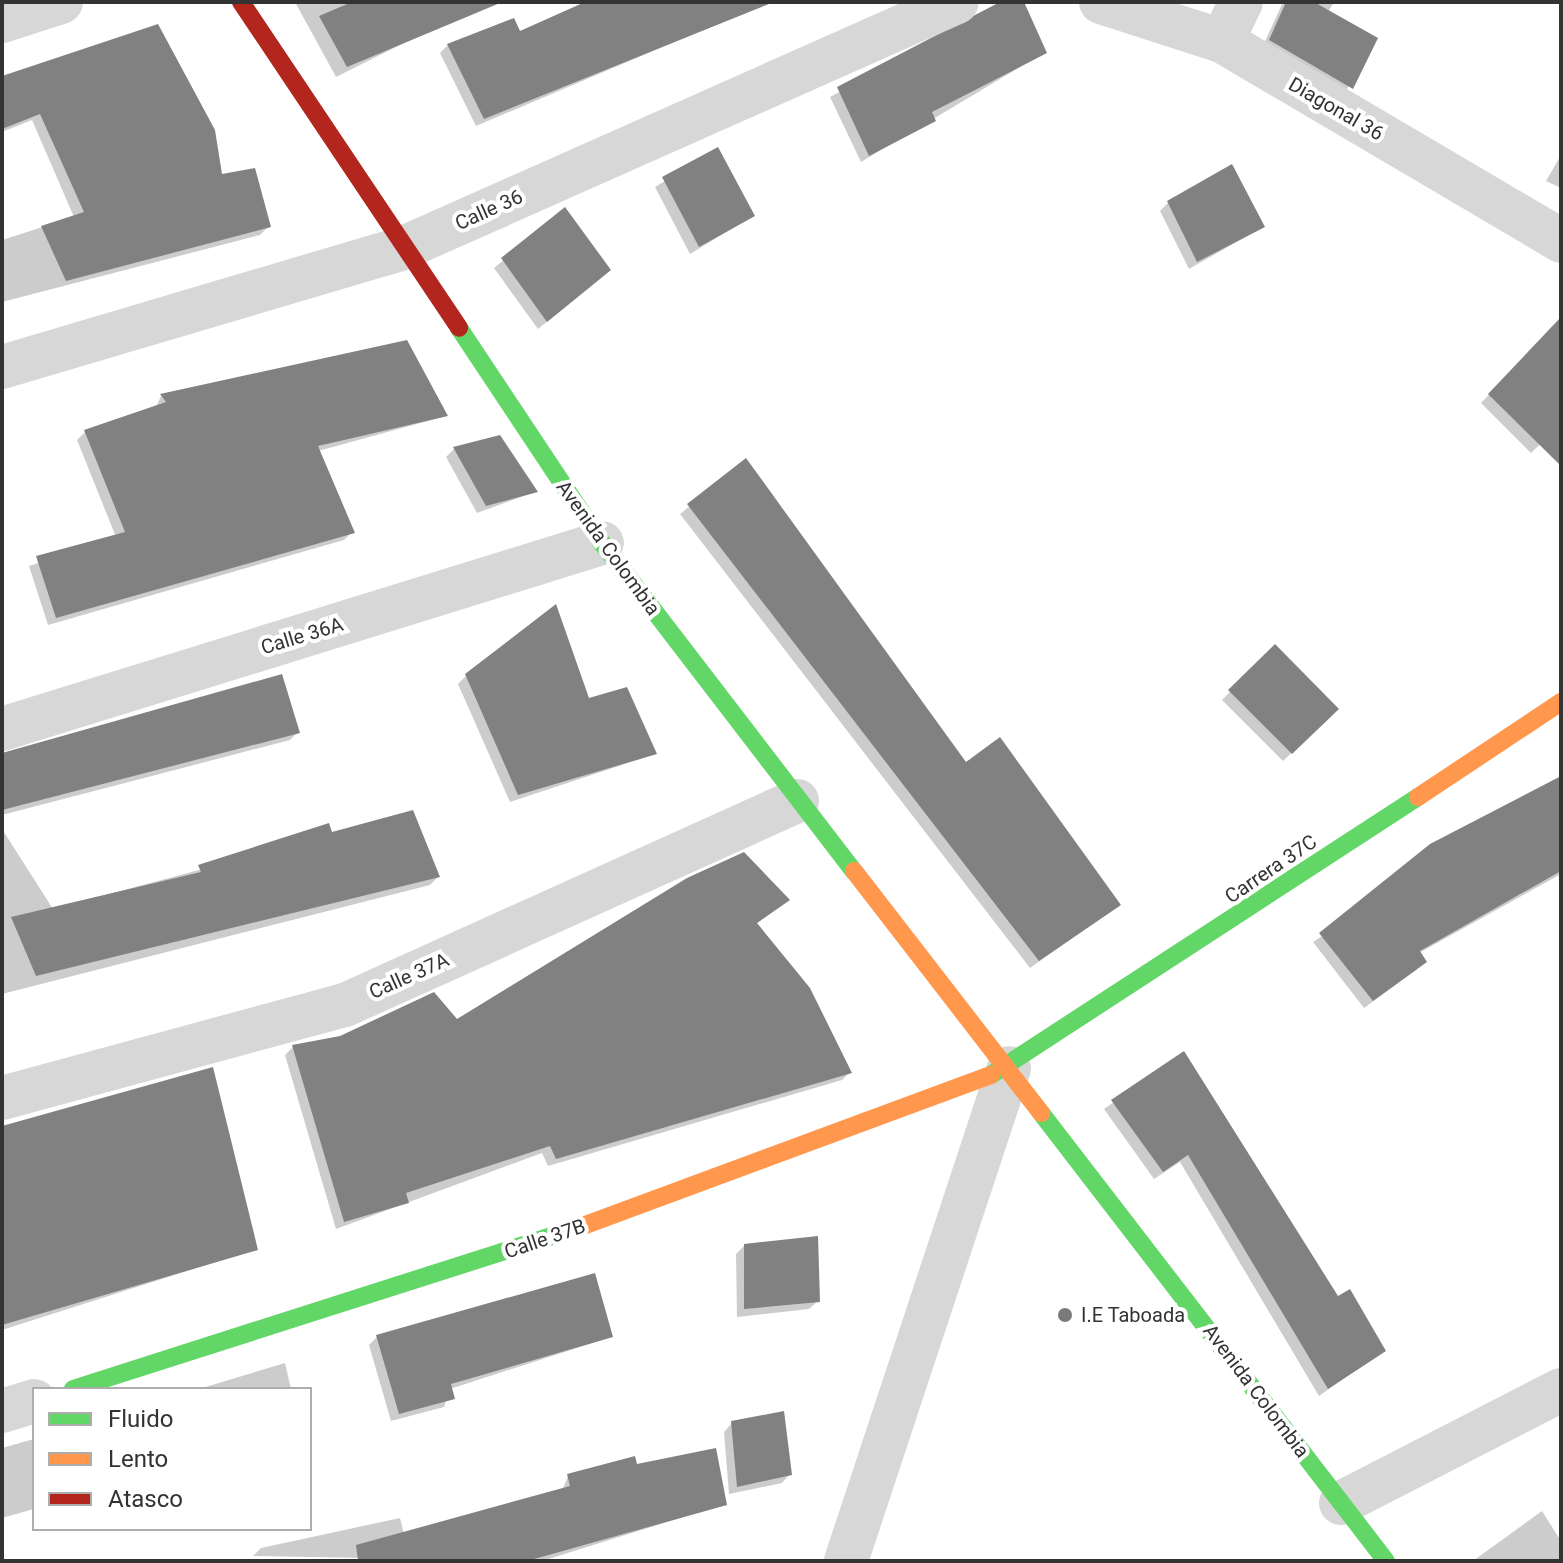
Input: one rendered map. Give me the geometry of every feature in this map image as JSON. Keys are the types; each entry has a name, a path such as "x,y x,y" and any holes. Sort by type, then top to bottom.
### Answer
{"street":[{"path":"2,21 61,2"},
{"name":"Avenida Colombia","path":"241,2 401,249 602,543 797,801 1009,1068 1386,1561"},
{"name":"Calle 36","path":"2,367 401,249 957,2"},
{"name":"Diagonal 36","path":"1101,2 1222,41 1561,241"},
{"path":"1222,41 1241,2"},
{"name":"Calle 36A","path":"2,729 602,543"},
{"name":"Carrera 37C","path":"1009,1068 1559,704"},
{"name":"Calle 37A","path":"2,1098 345,1005 797,801"},
{"path":"846,1561 1009,1068"},
{"name":"Calle 37B","path":"79,1387 534,1244 1009,1068"},
{"path":"1341,1503 1561,1390"},
{"path":"2,1411 32,1402"}],"building":[{"path":"352,2 500,3 347,67 319,16"},
{"path":"585,2 769,4 484,119 447,44 514,18 520,31"},
{"path":"1000,2 1024,2 1047,53 932,112 936,121 869,156 837,87"},
{"path":"1286,2 1314,2 1378,38 1353,89 1269,40"},
{"path":"158,24 215,130 222,174 255,168 271,227 66,281 41,226 84,212 40,114 2,129 2,76"},
{"path":"718,147 755,216 699,247 662,177"},
{"path":"1232,164 1265,227 1197,262 1167,201"},
{"path":"565,207 611,270 547,322 501,258"},
{"path":"1561,317 1561,466 1488,394"},
{"path":"407,340 448,416 318,446 355,533 56,618 36,556 125,532 84,430 166,402 160,394"},
{"path":"500,435 538,492 486,506 453,447"},
{"path":"746,458 966,762 1000,737 1121,905 1039,961 687,504"},
{"path":"556,604 589,698 627,687 657,754 518,795 465,674"},
{"path":"1275,644 1339,709 1292,754 1228,690"},
{"path":"282,674 300,733 2,810 2,753"},
{"path":"1561,776 1561,871 1420,951 1427,962 1373,1001 1319,933 1430,844"},
{"path":"413,810 440,877 36,976 11,917 201,872 198,865 329,823 332,832"},
{"path":"744,852 790,900 757,923 810,988 852,1073 556,1159 550,1146 406,1193 409,1203 344,1222 292,1045 340,1036 434,992 457,1019 687,878"},
{"path":"1184,1051 1338,1296 1350,1289 1386,1351 1328,1389 1188,1155 1163,1172 1111,1100"},
{"path":"213,1067 258,1250 2,1325 2,1126"},
{"path":"818,1236 820,1302 744,1309 744,1244"},
{"path":"595,1273 613,1337 451,1384 455,1399 399,1414 376,1335"},
{"path":"784,1411 792,1475 737,1487 731,1421"},
{"path":"716,1448 727,1505 527,1561 358,1561 356,1545 570,1486 567,1474 635,1456 637,1464"}],"traffic: fast":[{"path":"459,328 602,543 854,871"},
{"path":"991,1075 1418,797"},
{"path":"1041,1113 1386,1561"},
{"path":"79,1387 580,1227"}],"traffic: slow":[{"path":"1418,797 1561,702"},
{"path":"854,871 1041,1113"},
{"path":"580,1227 991,1075"}],"traffic: jam":[{"path":"241,2 459,328"}],"place":[{"name":"I.E Taboada","path":"1065,1315"}]}
